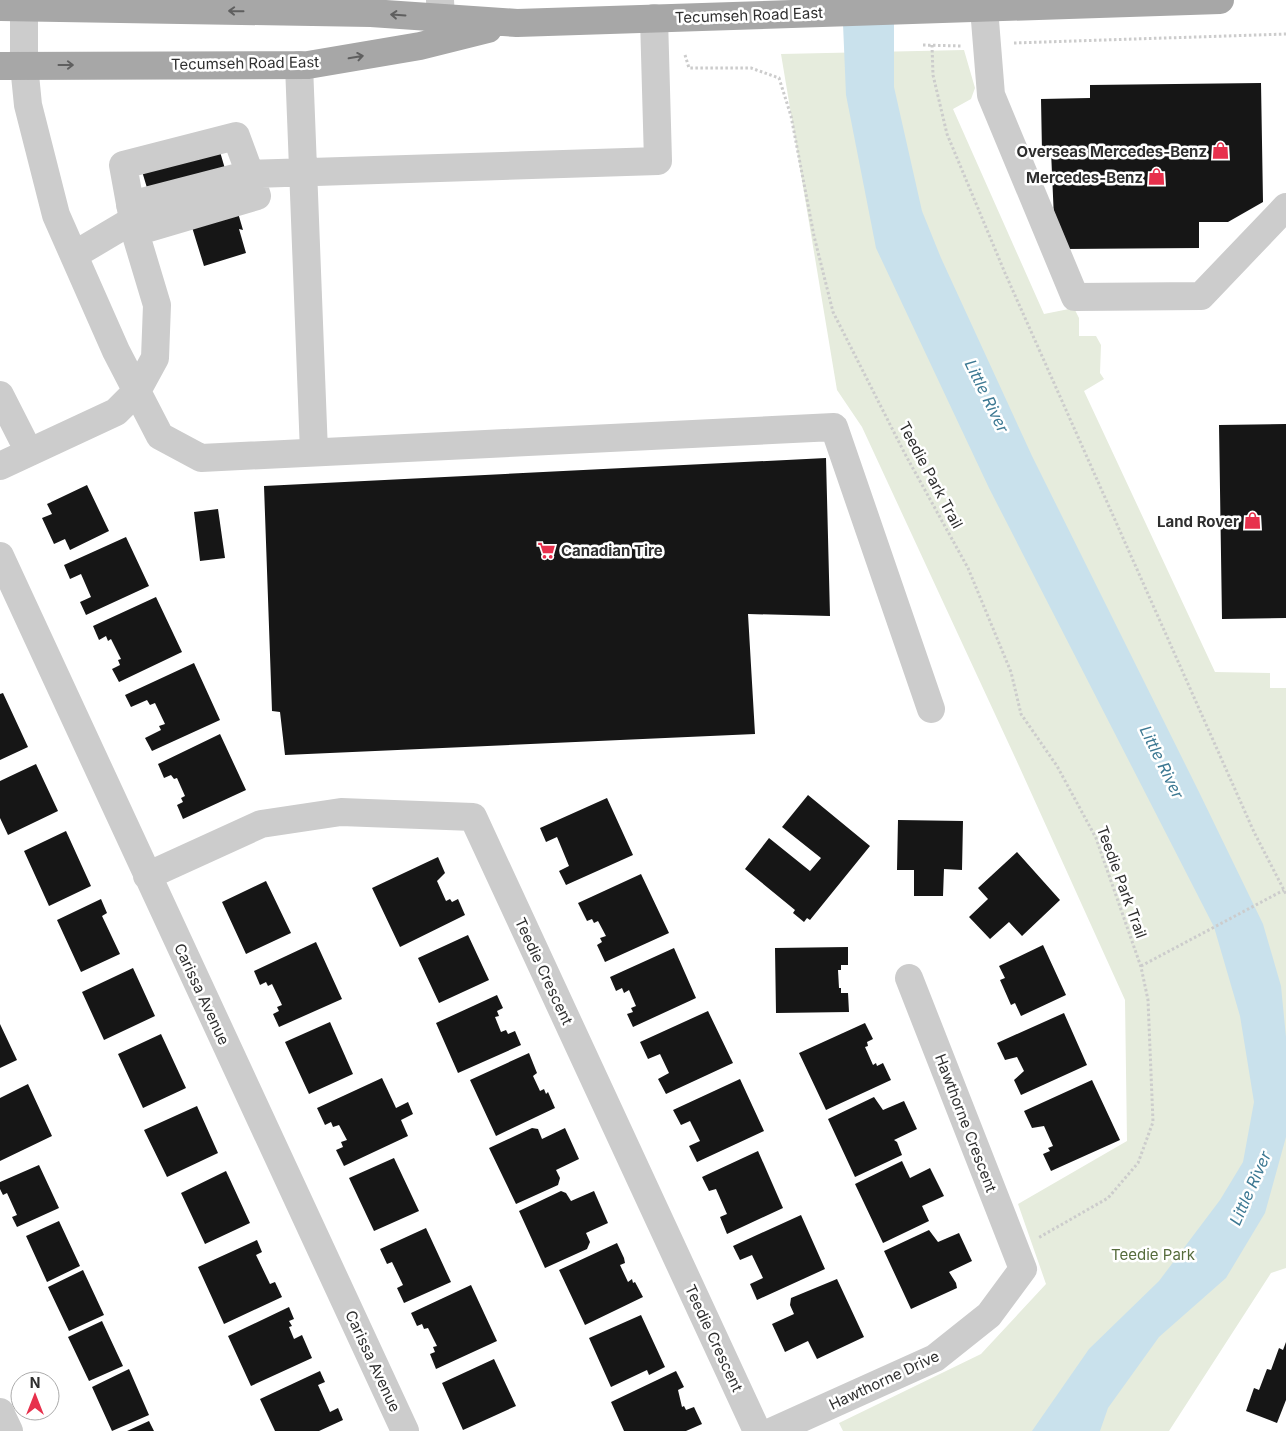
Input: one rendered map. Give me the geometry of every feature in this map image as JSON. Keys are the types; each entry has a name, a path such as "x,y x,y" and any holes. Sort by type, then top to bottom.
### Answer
{"main road":[{"name":"Tecumseh Road East","path":"12,65 308,65 420,46 516,23 654,18 783,7 984,8 1133,1 1220,0"},
{"name":"Tecumseh Road East","path":"16,5 371,13 441,9 516,23"}],"street":[{"path":"16,5 12,65 28,105 56,216 116,351 160,436 201,458 834,427 931,709"},
{"path":"984,8 990,95 1075,297 1202,296 1286,207"},
{"path":"74,255 131,210 246,162 303,171 658,161 654,18"},
{"path":"299,65 314,452"},
{"path":"0,466 116,412 137,391 155,358 157,305 131,210 123,165 236,136 246,162"},
{"path":"0,395 30,452"},
{"name":"Carissa Avenue","path":"0,556 405,1431"},
{"name":"Teedie Crescent","path":"147,876 261,824 341,812 473,816 757,1431"},
{"name":"Hawthorne Crescent","path":"909,978 1023,1269"},
{"name":"Hawthorne Drive","path":"773,1431 936,1358 989,1315 1023,1269"},
{"path":"0,1412 9,1431"}],"path":[{"path":"1009,43 1286,34"},
{"path":"923,45 962,46"},
{"path":"932,45 933,75 947,134 1001,264 1254,832 1284,891 1142,966"},
{"name":"Teedie Park Trail","path":"685,55 689,68 751,68 779,78 791,116 814,236 833,312 905,454 968,568 1011,672 1021,714 1057,766 1096,838 1142,966 1148,1000 1153,1122 1138,1163 1108,1198 1032,1242"}],"green space":[{"name":"Teedie Park","path":"964,50 975,88 971,99 953,109 1044,314 1074,308 1079,318 1079,336 1096,336 1101,345 1100,373 1104,379 1084,391 1215,672 1270,673 1270,688 1286,688 1286,1268 1271,1273 1169,1431 843,1431 839,1423 981,1354 1046,1284 1018,1204 1127,1141 1125,1000 862,427 837,390 781,54"}],"water":[{"name":"Little River","path":"842,0 894,0 894,87 922,211 941,258 1032,456 1263,924 1281,986 1286,1037 1286,1137 1265,1213 1226,1278 1159,1337 1108,1408 1100,1431 1032,1431 1089,1349 1159,1281 1220,1200 1243,1162 1254,1102 1240,1016 1214,927 989,488 876,248 846,95"}],"building":[{"name":"Mercedes-Benz","path":"1261,83 1263,202 1228,222 1199,222 1199,248 1064,249 1055,241 1051,151 1042,152 1041,99 1090,98 1090,85"},
{"path":"218,145 243,230 239,229 246,253 204,266 191,224 161,234 141,168"},
{"name":"Land Rover","path":"1286,424 1286,618 1222,619 1219,425"},
{"name":"Canadian Tire","path":"826,458 830,616 748,614 755,734 285,755 280,712 272,711 264,486"},
{"path":"87,485 109,531 70,550 65,539 54,544 42,518 52,514 47,504"},
{"path":"218,509 225,558 200,561 194,512"},
{"path":"126,537 149,586 86,615 80,602 91,597 81,574 70,579 64,565"},
{"path":"156,597 182,652 119,682 112,669 120,665 118,660 121,659 111,639 108,641 106,636 99,640 93,626"},
{"path":"194,663 220,720 152,751 145,738 161,730 159,726 165,724 155,703 150,705 147,700 131,707 125,695"},
{"path":"3,693 28,747 0,760 0,694"},
{"path":"220,734 246,790 183,819 177,805 183,802 181,798 185,796 177,778 174,779 171,775 164,778 158,764"},
{"path":"36,764 58,811 8,835 0,818 0,781"},
{"path":"808,795 870,846 810,920 807,918 804,922 793,913 795,910 745,869 769,838 810,871 821,858 782,827"},
{"path":"607,798 633,855 566,885 559,871 569,866 557,837 546,842 540,828"},
{"path":"898,820 963,821 962,870 944,869 943,896 914,896 914,870 897,870"},
{"path":"66,831 91,886 49,906 24,851"},
{"path":"1017,852 1060,900 1022,936 1009,922 990,939 969,917 988,899 978,888"},
{"path":"438,857 445,873 437,881 446,901 450,899 452,902 458,899 465,915 400,947 372,888"},
{"path":"641,874 669,933 605,962 597,945 602,942 600,938 606,936 598,921 594,923 592,919 587,921 578,903"},
{"path":"266,881 291,933 246,954 222,902"},
{"path":"101,899 107,913 102,916 120,954 81,972 57,920"},
{"path":"468,935 489,980 439,1003 418,958"},
{"path":"316,942 342,999 279,1027 273,1014 279,1011 277,1007 282,1005 272,984 268,986 266,982 260,985 254,971"},
{"path":"1043,945 1066,995 1021,1016 1015,1003 1011,1005 1000,980 1005,978 999,966"},
{"path":"848,947 848,965 841,965 841,970 838,970 841,993 848,993 849,1012 776,1013 775,948"},
{"path":"674,948 696,998 633,1027 627,1014 633,1012 631,1008 636,1006 629,990 624,993 622,988 616,991 610,977"},
{"path":"133,968 155,1016 104,1040 82,992"},
{"path":"497,995 503,1008 497,1011 499,1016 495,1017 501,1032 506,1030 508,1034 515,1031 521,1045 458,1073 436,1023"},
{"path":"708,1011 733,1063 666,1094 658,1079 669,1073 660,1054 648,1059 640,1042"},
{"path":"1064,1013 1087,1065 1021,1095 1014,1080 1024,1071 1017,1057 1005,1060 997,1043"},
{"path":"330,1022 353,1074 309,1094 285,1042"},
{"path":"865,1023 873,1039 867,1042 868,1046 865,1047 873,1065 876,1063 877,1066 883,1063 891,1080 826,1110 799,1053"},
{"path":"0,1024 17,1060 0,1068"},
{"path":"161,1034 186,1088 143,1108 118,1054"},
{"path":"529,1053 537,1073 533,1076 540,1091 544,1089 546,1094 548,1092 555,1108 496,1136 470,1080"},
{"path":"382,1078 396,1108 408,1102 413,1114 401,1120 408,1136 344,1166 336,1150 343,1147 341,1142 347,1140 339,1125 333,1127 331,1122 325,1125 317,1108"},
{"path":"740,1079 764,1131 697,1162 689,1146 700,1141 690,1121 681,1125 673,1110"},
{"path":"1092,1080 1120,1140 1051,1171 1043,1154 1050,1151 1048,1148 1053,1146 1044,1126 1032,1128 1024,1111"},
{"path":"28,1084 52,1136 0,1161 0,1098"},
{"path":"874,1097 883,1110 904,1101 917,1129 894,1140 897,1142 902,1155 855,1177 828,1119"},
{"path":"197,1106 218,1153 167,1177 144,1130"},
{"path":"532,1128 538,1129 542,1139 565,1128 579,1159 556,1170 560,1178 558,1185 516,1204 489,1148"},
{"path":"758,1151 783,1208 727,1234 720,1217 727,1214 716,1189 709,1191 702,1177"},
{"path":"394,1158 419,1211 374,1231 349,1178"},
{"path":"902,1161 910,1178 930,1168 944,1196 922,1206 929,1221 883,1243 855,1184"},
{"path":"39,1165 59,1208 17,1227 12,1217 17,1215 7,1193 3,1195 0,1189 0,1182"},
{"path":"226,1171 250,1223 205,1244 181,1193"},
{"path":"561,1191 566,1193 571,1201 594,1191 608,1223 586,1233 590,1242 587,1249 545,1268 519,1211"},
{"path":"801,1215 825,1269 757,1300 750,1284 763,1278 752,1255 740,1260 733,1246"},
{"path":"59,1221 80,1266 47,1282 26,1236"},
{"path":"426,1228 451,1282 404,1303 397,1288 403,1285 392,1262 387,1264 380,1249"},
{"path":"929,1230 938,1242 959,1233 972,1261 949,1272 957,1288 911,1309 884,1251"},
{"path":"257,1240 262,1252 256,1255 270,1284 275,1282 282,1297 224,1324 198,1267"},
{"path":"617,1243 625,1263 620,1265 628,1282 632,1279 633,1283 635,1282 643,1297 585,1325 559,1270"},
{"path":"83,1270 104,1315 69,1331 48,1287"},
{"path":"837,1279 864,1337 817,1359 808,1341 785,1352 772,1324 794,1314 790,1305 791,1298"},
{"path":"471,1285 497,1341 436,1369 430,1354 435,1352 433,1347 437,1346 428,1328 424,1329 422,1324 417,1326 411,1313"},
{"path":"289,1307 294,1319 289,1321 292,1326 289,1327 294,1339 302,1335 312,1358 251,1386 228,1336"},
{"path":"641,1315 665,1367 649,1375 647,1370 611,1387 589,1338"},
{"path":"102,1321 123,1366 89,1381 68,1337"},
{"path":"1286,1342 1286,1400 1277,1423 1246,1411 1254,1388 1259,1390 1267,1369 1271,1370 1279,1348 1283,1350"},
{"path":"494,1359 516,1406 463,1430 442,1383"},
{"path":"129,1369 149,1415 112,1431 92,1387"},
{"path":"320,1371 325,1382 318,1385 330,1412 338,1408 343,1420 319,1431 275,1431 260,1399"},
{"path":"676,1371 684,1387 678,1390 682,1407 684,1406 686,1410 694,1407 702,1424 686,1431 624,1431 611,1402"},
{"path":"149,1421 154,1431 127,1431"}],"place":[{"name":"Overseas Mercedes-Benz","path":"1221,151"},
{"name":"Mercedes-Benz","path":"1157,177"},
{"name":"Land Rover","path":"1253,521"},
{"name":"Canadian Tire","path":"547,550"}]}
